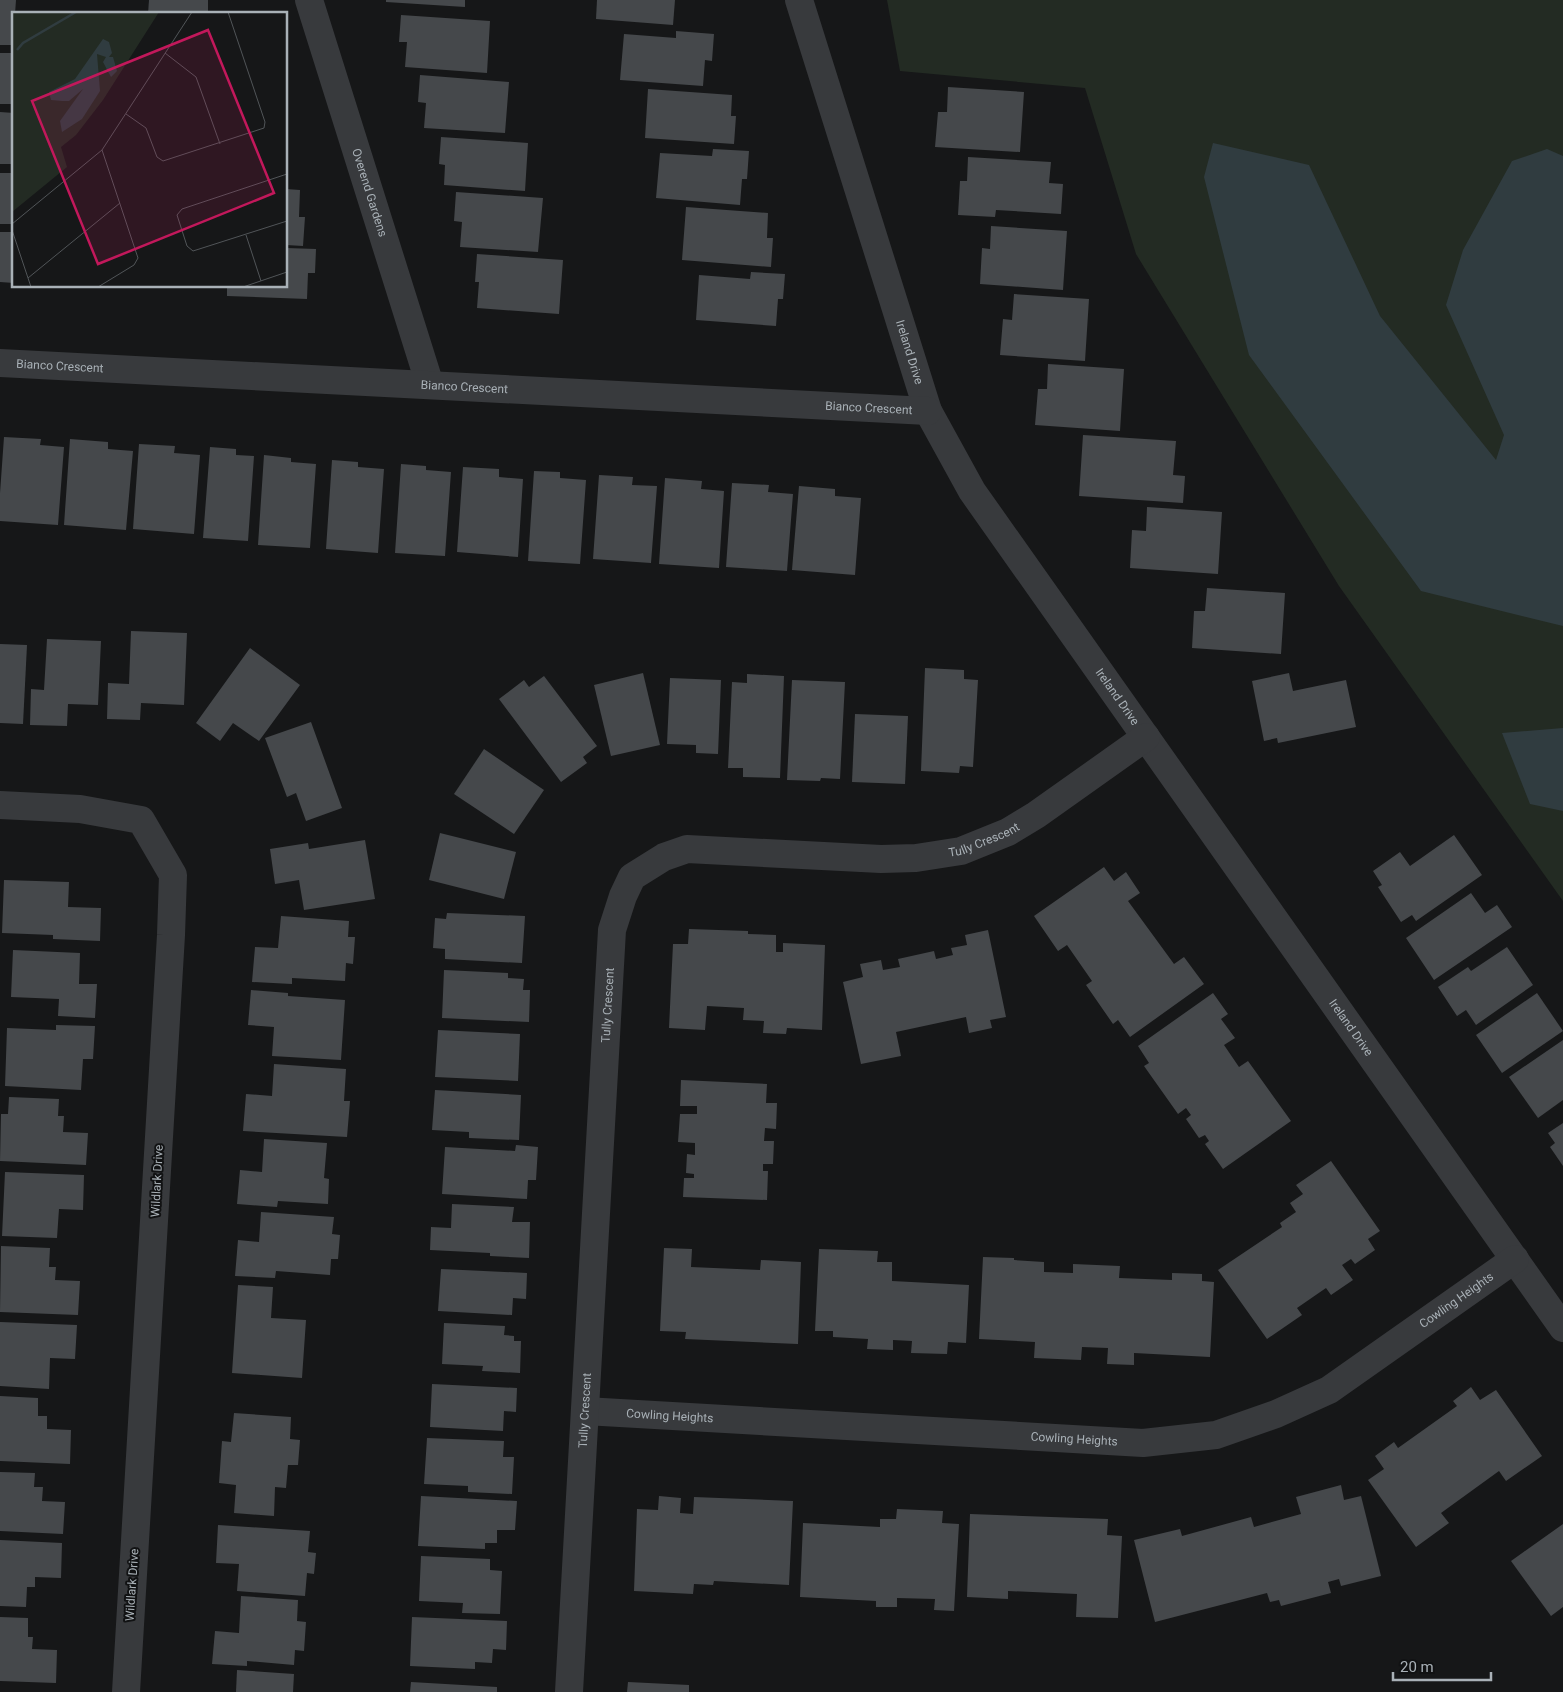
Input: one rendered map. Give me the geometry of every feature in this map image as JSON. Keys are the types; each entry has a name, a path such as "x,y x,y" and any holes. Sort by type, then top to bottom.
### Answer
{"street":[{"name":"Overend Gardens","path":"310,0 430,385"},
{"name":"Ireland Drive","path":"799,0 928,411 976,498 1563,1328"},
{"name":"Bianco Crescent","path":"0,362 928,411"},
{"name":"Tully Crescent","path":"569,1692 612,930 623,896 632,877 664,856 688,849 881,859 916,858 961,851 1008,832 1036,815 1146,737"},
{"name":"Wildlark Drive","path":"0,805 80,809 140,820 173,875 126,1692"},
{"name":"Cowling Heights","path":"585,1410 1143,1443 1216,1435 1276,1414 1329,1390 1514,1259"}],"shaded area":[{"path":"887,0 1563,0 1563,901 1339,586 1136,254 1085,88 900,71"},
{"path":"1213,143 1309,165 1380,316 1496,460 1504,435 1446,305 1463,250 1512,161 1547,149 1563,156 1563,626 1421,591 1249,355 1204,177"},
{"path":"1563,728 1563,811 1530,804 1502,733"}],"building":[{"path":"0,0 16,0 15,12 12,12 12,45 0,45"},
{"path":"149,0 208,0 208,12 148,12"},
{"path":"386,0 465,0 465,7 386,2"},
{"path":"597,0 675,0 673,25 596,19"},
{"path":"401,15 490,21 487,73 405,67 407,42 399,42"},
{"path":"676,31 714,34 712,61 705,60 703,86 620,80 624,34 676,38"},
{"path":"0,53 12,53 12,104 0,104"},
{"path":"420,75 509,82 505,133 424,128 426,103 418,102"},
{"path":"948,87 1024,92 1020,152 935,147 938,112 947,112"},
{"path":"648,89 732,95 731,116 736,116 734,144 645,138"},
{"path":"0,112 12,113 12,164 0,164"},
{"path":"441,137 528,143 525,191 444,185 445,165 439,164"},
{"path":"713,149 749,151 747,179 742,179 740,205 656,198 660,153 712,156"},
{"path":"968,157 1051,162 1049,183 1063,184 1061,214 996,210 995,217 958,215 960,181 967,181"},
{"path":"0,173 12,173 12,224 0,224"},
{"path":"288,189 300,190 299,217 305,217 303,246 288,245"},
{"path":"456,192 543,198 538,252 460,247 462,222 454,221"},
{"path":"686,207 768,213 767,238 773,238 771,267 682,260"},
{"path":"991,226 1067,231 1063,290 980,284 982,248 990,249"},
{"path":"0,232 12,232 12,283 0,282"},
{"path":"288,248 316,249 315,273 308,273 307,299 227,296 227,288 288,288"},
{"path":"477,254 563,260 559,314 477,308 479,282 475,282"},
{"path":"751,272 785,274 783,299 778,299 776,326 696,320 699,275 750,279"},
{"path":"1014,294 1089,299 1085,361 1000,355 1003,319 1012,320"},
{"path":"1048,364 1124,369 1120,431 1035,425 1038,389 1047,389"},
{"path":"1083,435 1176,441 1173,475 1185,476 1183,503 1079,496"},
{"path":"4,437 41,439 40,445 64,447 58,525 0,521"},
{"path":"70,439 108,442 108,449 133,451 126,530 64,525"},
{"path":"139,444 175,446 174,453 200,455 194,534 133,529"},
{"path":"210,447 236,449 236,455 254,456 248,541 203,538"},
{"path":"264,455 291,458 291,462 316,464 310,548 258,545"},
{"path":"332,460 358,462 358,467 384,469 378,553 326,549"},
{"path":"401,464 426,466 426,470 451,472 445,556 395,553"},
{"path":"463,467 499,469 499,477 523,479 518,557 457,552"},
{"path":"534,471 560,472 560,478 586,480 580,564 528,561"},
{"path":"599,475 633,477 632,485 657,486 651,563 593,559"},
{"path":"665,478 702,481 701,489 724,491 719,568 659,564"},
{"path":"732,483 769,485 768,492 793,494 787,571 726,567"},
{"path":"799,486 835,489 835,496 861,498 855,575 792,570"},
{"path":"1147,507 1222,512 1218,574 1130,568 1132,530 1146,531"},
{"path":"1207,588 1285,593 1281,654 1192,648 1194,611 1205,611"},
{"path":"131,631 187,633 184,705 141,703 140,720 107,719 108,683 129,684"},
{"path":"47,639 101,641 98,705 68,704 67,726 30,725 31,689 44,690"},
{"path":"0,644 27,645 23,724 0,723"},
{"path":"250,648 300,685 259,741 233,723 220,741 196,723"},
{"path":"925,668 964,670 964,679 978,680 973,767 960,766 959,773 921,771"},
{"path":"643,673 660,745 611,756 594,685"},
{"path":"1289,673 1293,691 1346,680 1356,727 1278,743 1277,738 1264,741 1252,681"},
{"path":"747,674 784,676 780,778 743,777 743,768 728,768 732,682 747,683"},
{"path":"544,676 597,746 583,757 587,763 561,782 499,699 524,680 529,687"},
{"path":"670,678 721,680 718,754 696,753 696,745 667,744"},
{"path":"792,680 845,682 840,779 821,778 820,781 787,780"},
{"path":"855,714 908,716 905,784 852,782"},
{"path":"311,722 342,808 306,821 296,793 287,797 265,738"},
{"path":"484,749 544,790 514,834 454,794"},
{"path":"440,833 516,852 504,899 429,880"},
{"path":"1454,835 1482,875 1416,921 1412,915 1401,922 1378,887 1382,885 1373,871 1400,852 1410,866"},
{"path":"365,840 375,899 304,910 299,880 275,884 270,849 308,843 309,849"},
{"path":"1104,867 1114,881 1126,872 1140,893 1128,901 1174,964 1184,957 1204,984 1130,1037 1118,1020 1113,1024 1086,985 1092,981 1067,945 1058,951 1034,916"},
{"path":"4,880 69,882 68,907 101,908 100,941 53,939 53,935 2,933"},
{"path":"1471,893 1485,913 1497,905 1512,927 1434,980 1406,938"},
{"path":"447,913 525,916 522,963 445,959 445,949 433,948 435,918 446,919"},
{"path":"281,916 349,921 348,937 355,937 353,964 346,963 345,981 292,978 292,984 252,982 255,947 278,948"},
{"path":"689,929 748,931 748,934 776,935 776,952 783,952 783,943 825,945 822,1030 787,1028 786,1034 763,1033 764,1021 743,1020 744,1008 707,1006 705,1030 669,1028 673,944 688,944"},
{"path":"988,930 1006,1017 990,1020 992,1028 969,1033 966,1017 896,1032 901,1056 861,1064 843,982 863,977 860,964 881,960 883,970 900,967 898,959 934,951 936,959 953,955 951,948 967,945 965,935"},
{"path":"1507,947 1533,985 1476,1025 1466,1010 1457,1016 1438,987 1468,967 1471,971"},
{"path":"13,950 80,953 79,984 97,984 95,1018 58,1016 59,999 11,997"},
{"path":"444,970 508,973 508,978 524,979 523,990 530,990 529,1022 442,1018"},
{"path":"251,990 288,993 288,996 345,1000 341,1060 272,1056 274,1027 248,1025"},
{"path":"1213,993 1228,1014 1221,1019 1235,1038 1224,1045 1239,1067 1248,1061 1291,1121 1223,1169 1205,1144 1209,1141 1205,1135 1199,1138 1186,1119 1191,1115 1186,1108 1178,1114 1144,1066 1149,1063 1138,1046"},
{"path":"1537,993 1563,1031 1502,1073 1476,1035"},
{"path":"56,1025 95,1026 93,1059 83,1059 81,1090 5,1086 7,1028 56,1030"},
{"path":"438,1030 520,1034 518,1081 435,1077"},
{"path":"1563,1040 1563,1100 1538,1118 1509,1077"},
{"path":"274,1064 346,1069 344,1101 350,1101 347,1137 243,1131 246,1094 272,1096"},
{"path":"681,1080 767,1084 766,1103 777,1103 776,1129 765,1128 764,1141 774,1141 773,1164 763,1164 763,1171 768,1171 767,1200 683,1197 684,1178 694,1178 694,1174 686,1173 687,1154 695,1155 695,1143 678,1142 680,1114 697,1114 697,1106 680,1106"},
{"path":"435,1090 521,1095 519,1140 469,1138 469,1132 432,1130"},
{"path":"9,1097 59,1099 58,1116 64,1116 63,1132 88,1133 86,1165 0,1161 1,1114 8,1114"},
{"path":"1563,1123 1563,1166 1550,1147 1555,1143 1548,1133"},
{"path":"264,1139 327,1143 324,1178 329,1179 328,1204 278,1201 277,1207 237,1204 240,1170 262,1172"},
{"path":"516,1145 538,1147 536,1180 528,1180 527,1199 442,1194 445,1147 515,1151"},
{"path":"1331,1161 1380,1231 1368,1239 1375,1250 1355,1264 1351,1259 1342,1265 1353,1280 1331,1295 1326,1288 1297,1308 1302,1315 1267,1339 1218,1270 1282,1227 1280,1223 1296,1212 1290,1203 1303,1194 1296,1185"},
{"path":"5,1172 84,1175 83,1210 59,1209 57,1238 2,1236"},
{"path":"452,1204 514,1207 512,1222 530,1222 529,1258 490,1256 490,1253 430,1250 431,1227 451,1228"},
{"path":"261,1212 334,1217 332,1234 340,1235 338,1259 331,1259 330,1275 276,1271 275,1278 235,1276 238,1240 259,1242"},
{"path":"1,1246 50,1248 49,1267 56,1267 55,1280 80,1281 78,1315 0,1312"},
{"path":"664,1248 692,1249 691,1267 760,1270 761,1260 801,1262 798,1344 685,1339 686,1332 660,1331"},
{"path":"819,1249 878,1251 877,1262 892,1262 892,1281 969,1285 966,1343 948,1342 947,1354 911,1353 912,1341 893,1340 893,1350 867,1349 868,1339 833,1337 833,1331 815,1331"},
{"path":"983,1257 1014,1258 1014,1260 1044,1262 1044,1272 1073,1273 1073,1264 1120,1266 1119,1278 1172,1280 1172,1273 1202,1274 1202,1281 1214,1282 1210,1357 1134,1353 1134,1365 1107,1364 1108,1348 1082,1347 1081,1360 1034,1358 1035,1342 979,1339"},
{"path":"441,1269 527,1273 526,1299 513,1298 512,1315 438,1311"},
{"path":"238,1285 273,1287 271,1318 306,1320 302,1378 232,1373"},
{"path":"0,1322 77,1325 75,1359 50,1358 49,1389 0,1386"},
{"path":"444,1323 505,1326 504,1335 514,1336 514,1341 521,1341 520,1373 482,1371 483,1366 442,1364"},
{"path":"432,1384 517,1388 516,1412 504,1411 503,1431 430,1427"},
{"path":"1471,1387 1480,1400 1496,1390 1542,1456 1506,1481 1499,1471 1441,1513 1449,1523 1416,1547 1368,1480 1384,1469 1375,1456 1394,1442 1398,1448 1457,1406 1453,1401"},
{"path":"0,1396 38,1398 38,1416 47,1416 47,1429 71,1430 70,1464 0,1461"},
{"path":"234,1413 291,1417 290,1439 300,1440 298,1465 288,1465 286,1488 275,1487 274,1516 234,1513 236,1485 219,1483 222,1441 231,1442"},
{"path":"427,1438 504,1441 503,1457 514,1457 512,1494 468,1492 468,1486 424,1484"},
{"path":"0,1472 35,1473 34,1487 43,1487 42,1501 65,1502 63,1534 0,1531"},
{"path":"1341,1485 1344,1500 1361,1496 1381,1576 1341,1586 1339,1579 1328,1582 1331,1593 1281,1606 1279,1600 1270,1602 1267,1593 1155,1622 1134,1540 1180,1529 1182,1536 1251,1517 1254,1527 1301,1514 1296,1497"},
{"path":"421,1496 517,1501 515,1530 497,1530 497,1543 485,1543 485,1549 418,1546"},
{"path":"659,1496 681,1498 680,1513 693,1514 694,1497 793,1501 789,1585 714,1581 713,1585 694,1584 693,1594 634,1591 637,1509 658,1510"},
{"path":"897,1509 943,1511 942,1523 959,1524 954,1611 934,1610 935,1599 897,1598 897,1607 876,1607 876,1601 800,1597 803,1523 880,1527 880,1519 896,1519"},
{"path":"970,1514 1108,1519 1107,1535 1122,1536 1118,1618 1076,1617 1077,1594 1008,1591 1008,1599 967,1597"},
{"path":"1563,1524 1563,1607 1551,1616 1511,1561"},
{"path":"218,1525 310,1531 308,1552 316,1553 314,1574 307,1573 305,1596 237,1591 239,1564 216,1563"},
{"path":"0,1540 62,1543 61,1578 35,1577 35,1587 27,1587 26,1607 0,1606"},
{"path":"421,1556 490,1559 490,1570 502,1571 500,1614 462,1613 463,1603 419,1601"},
{"path":"241,1596 298,1600 297,1621 306,1622 304,1651 295,1650 294,1665 247,1661 247,1666 212,1664 215,1631 239,1633"},
{"path":"0,1617 28,1618 28,1637 33,1637 32,1649 57,1650 56,1683 0,1681"},
{"path":"412,1617 507,1621 506,1650 493,1649 492,1663 475,1662 475,1669 410,1666"},
{"path":"237,1670 294,1674 293,1692 236,1692"},
{"path":"411,1682 497,1687 497,1692 410,1692"},
{"path":"628,1682 689,1685 689,1692 627,1692"}]}
